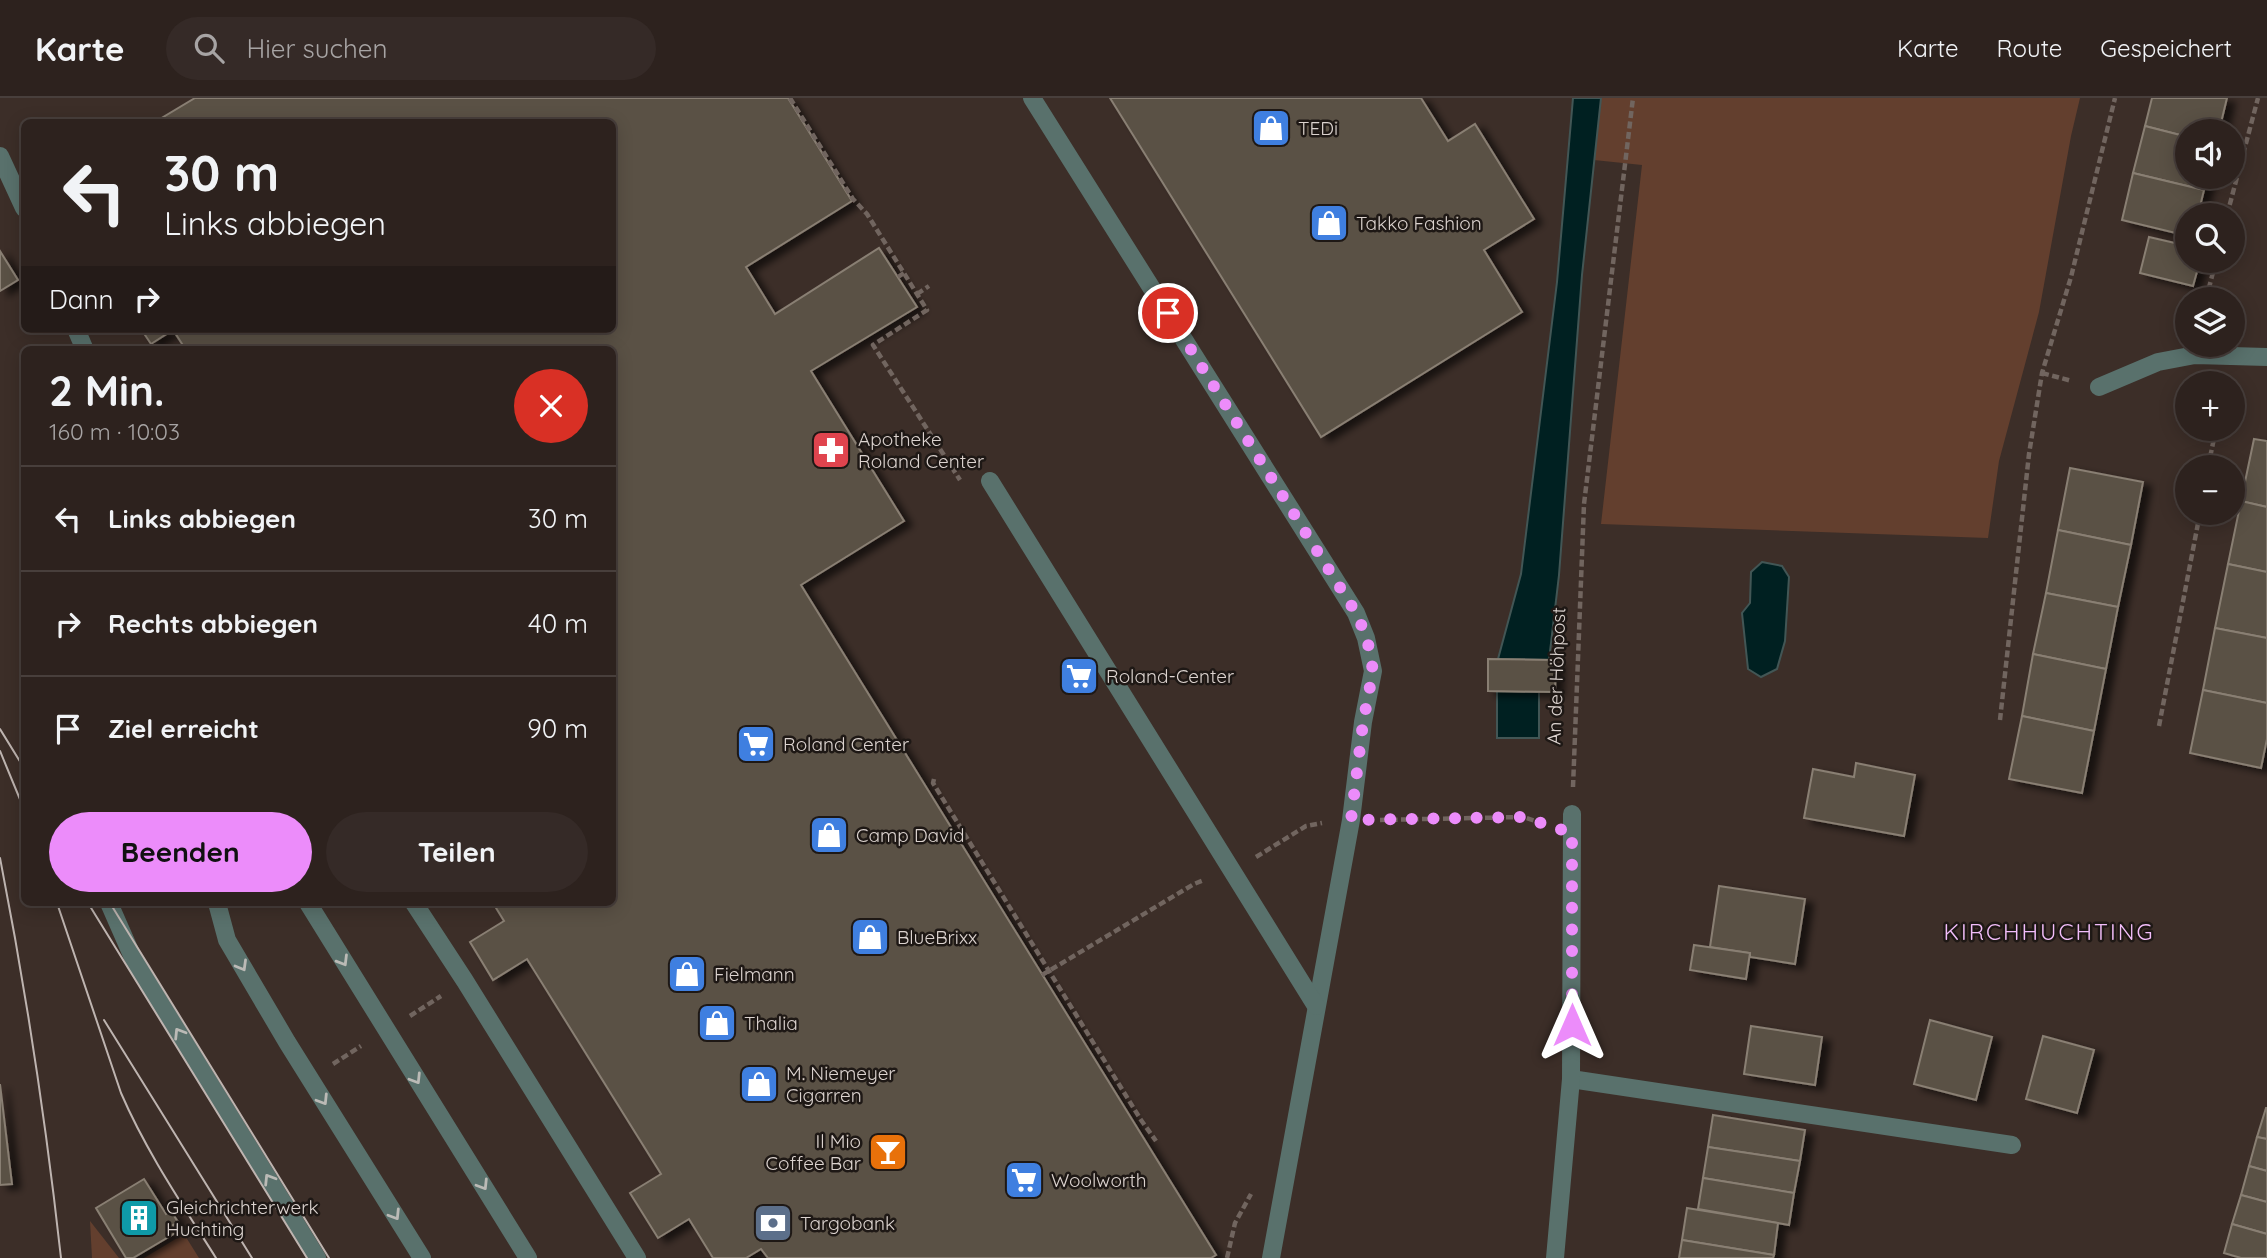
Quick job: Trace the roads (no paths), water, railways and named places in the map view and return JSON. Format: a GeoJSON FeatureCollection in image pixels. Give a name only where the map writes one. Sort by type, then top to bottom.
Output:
{"type":"FeatureCollection","features":[{"type":"Feature","properties":{"kind":"street"},"geometry":{"type":"LineString","coordinates":[[1032,98],[1356,613],[1367,638],[1373,671],[1363,723],[1351,820],[1271,1258]]}},
{"type":"Feature","properties":{"kind":"street"},"geometry":{"type":"LineString","coordinates":[[0,156],[21,202]]}},
{"type":"Feature","properties":{"kind":"street"},"geometry":{"type":"LineString","coordinates":[[2099,387],[2158,362],[2194,355],[2267,357]]}},
{"type":"Feature","properties":{"kind":"street"},"geometry":{"type":"LineString","coordinates":[[990,481],[1316,1006]]}},
{"type":"Feature","properties":{"kind":"street"},"geometry":{"type":"LineString","coordinates":[[1555,1258],[1571,1079],[1572,814]]}},
{"type":"Feature","properties":{"kind":"street"},"geometry":{"type":"LineString","coordinates":[[109,906],[134,960],[317,1258]]}},
{"type":"Feature","properties":{"kind":"street"},"geometry":{"type":"LineString","coordinates":[[218,906],[234,952],[422,1258]]}},
{"type":"Feature","properties":{"kind":"street"},"geometry":{"type":"LineString","coordinates":[[310,906],[528,1258]]}},
{"type":"Feature","properties":{"kind":"street"},"geometry":{"type":"LineString","coordinates":[[416,906],[637,1258]]}},
{"type":"Feature","properties":{"kind":"street"},"geometry":{"type":"LineString","coordinates":[[1571,1079],[2012,1145]]}},
{"type":"Feature","properties":{"kind":"water"},"geometry":{"type":"Polygon","coordinates":[[[1573,98],[1601,98],[1582,275],[1559,575],[1549,660],[1498,659],[1521,574],[1557,282],[1573,98]]]}},
{"type":"Feature","properties":{"kind":"water"},"geometry":{"type":"Polygon","coordinates":[[[1762,562],[1782,566],[1789,577],[1785,641],[1777,669],[1761,677],[1748,669],[1742,613],[1750,603],[1751,572],[1762,562]]]}},
{"type":"Feature","properties":{"kind":"water"},"geometry":{"type":"Polygon","coordinates":[[[1497,691],[1539,692],[1539,738],[1497,738],[1497,691]]]}},
{"type":"Feature","properties":{"kind":"tram line"},"geometry":{"type":"LineString","coordinates":[[0,729],[21,763]]}},
{"type":"Feature","properties":{"kind":"tram line"},"geometry":{"type":"LineString","coordinates":[[0,751],[21,802]]}},
{"type":"Feature","properties":{"kind":"tram line"},"geometry":{"type":"LineString","coordinates":[[0,858],[35,1057],[61,1258]]}},
{"type":"Feature","properties":{"kind":"tram line"},"geometry":{"type":"LineString","coordinates":[[58,906],[121,1093],[153,1156],[216,1258]]}},
{"type":"Feature","properties":{"kind":"tram line"},"geometry":{"type":"LineString","coordinates":[[90,906],[307,1258]]}},
{"type":"Feature","properties":{"kind":"tram line"},"geometry":{"type":"LineString","coordinates":[[112,906],[329,1258]]}},
{"type":"Feature","properties":{"kind":"tram line"},"geometry":{"type":"LineString","coordinates":[[104,1020],[252,1258]]}},
{"type":"Feature","properties":{"kind":"place","name":"TEDi"},"geometry":{"type":"Point","coordinates":[1271,128]}},
{"type":"Feature","properties":{"kind":"place","name":"Takko Fashion"},"geometry":{"type":"Point","coordinates":[1329,223]}},
{"type":"Feature","properties":{"kind":"place","name":"Apotheke Roland Center"},"geometry":{"type":"Point","coordinates":[831,450]}},
{"type":"Feature","properties":{"kind":"place","name":"Roland-Center"},"geometry":{"type":"Point","coordinates":[1079,676]}},
{"type":"Feature","properties":{"kind":"place","name":"Roland Center"},"geometry":{"type":"Point","coordinates":[756,744]}},
{"type":"Feature","properties":{"kind":"place","name":"Camp David"},"geometry":{"type":"Point","coordinates":[829,835]}},
{"type":"Feature","properties":{"kind":"place","name":"BlueBrixx"},"geometry":{"type":"Point","coordinates":[870,937]}},
{"type":"Feature","properties":{"kind":"place","name":"Fielmann"},"geometry":{"type":"Point","coordinates":[687,974]}},
{"type":"Feature","properties":{"kind":"place","name":"Thalia"},"geometry":{"type":"Point","coordinates":[717,1023]}},
{"type":"Feature","properties":{"kind":"place","name":"M. Niemeyer Cigarren"},"geometry":{"type":"Point","coordinates":[759,1084]}},
{"type":"Feature","properties":{"kind":"place","name":"Il Mio Coffee Bar"},"geometry":{"type":"Point","coordinates":[888,1152]}},
{"type":"Feature","properties":{"kind":"place","name":"Woolworth"},"geometry":{"type":"Point","coordinates":[1024,1180]}},
{"type":"Feature","properties":{"kind":"place","name":"Gleichrichterwerk Huchting"},"geometry":{"type":"Point","coordinates":[139,1218]}},
{"type":"Feature","properties":{"kind":"place","name":"Targobank"},"geometry":{"type":"Point","coordinates":[773,1223]}},
{"type":"Feature","properties":{"kind":"district","name":"KIRCHHUCHTING"},"geometry":{"type":"Point","coordinates":[2049,932]}}]}
